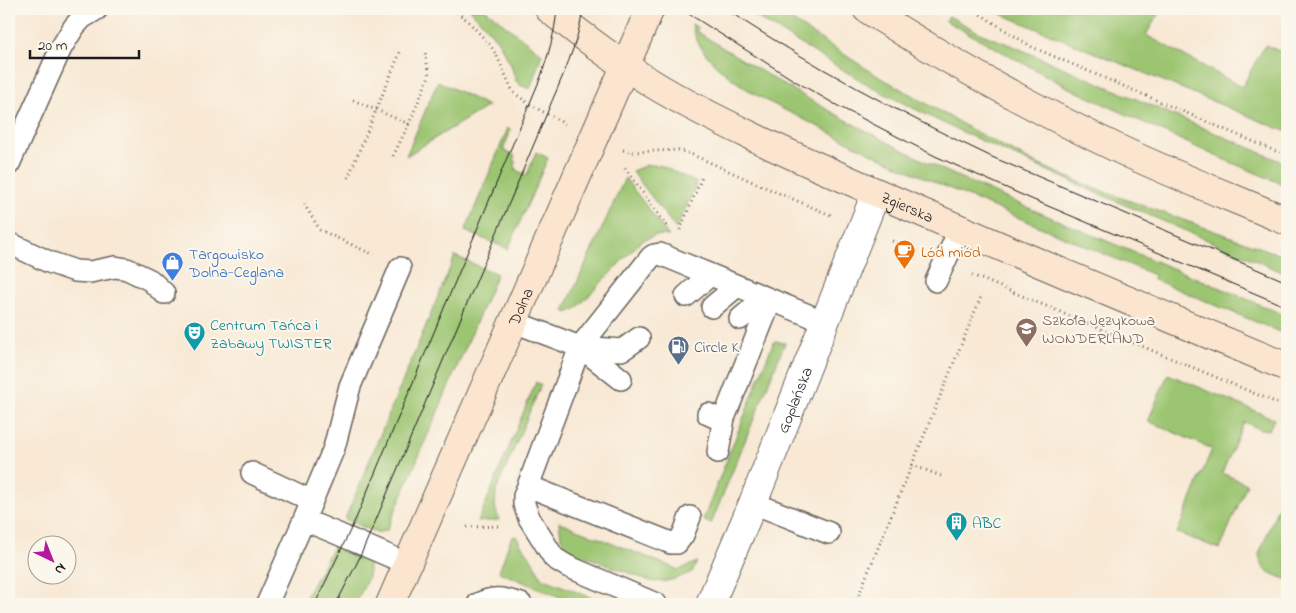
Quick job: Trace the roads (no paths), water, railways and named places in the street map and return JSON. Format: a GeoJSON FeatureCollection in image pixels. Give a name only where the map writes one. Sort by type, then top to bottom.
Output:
{"type":"FeatureCollection","features":[{"type":"Feature","properties":{"kind":"main road","name":"Zgierska"},"geometry":{"type":"LineString","coordinates":[[550,9],[578,32],[652,84],[748,134],[876,193],[1287,367]]}},
{"type":"Feature","properties":{"kind":"main road","name":"Dolna"},"geometry":{"type":"LineString","coordinates":[[390,604],[650,9]]}},
{"type":"Feature","properties":{"kind":"main road"},"geometry":{"type":"LineString","coordinates":[[867,9],[950,61],[1049,115],[1124,152],[1287,221]]}},
{"type":"Feature","properties":{"kind":"street","name":"Goplańska"},"geometry":{"type":"LineString","coordinates":[[710,604],[753,503],[876,193]]}},
{"type":"Feature","properties":{"kind":"lane"},"geometry":{"type":"LineString","coordinates":[[9,164],[61,48],[82,18],[98,9]]}},
{"type":"Feature","properties":{"kind":"lane"},"geometry":{"type":"LineString","coordinates":[[936,281],[960,229]]}},
{"type":"Feature","properties":{"kind":"lane"},"geometry":{"type":"LineString","coordinates":[[9,243],[49,262],[75,271],[90,272],[115,267],[127,269],[150,280],[164,293]]}},
{"type":"Feature","properties":{"kind":"lane"},"geometry":{"type":"LineString","coordinates":[[656,604],[567,566],[554,558],[529,518],[524,504],[524,496],[580,347],[651,257],[660,254],[825,322]]}},
{"type":"Feature","properties":{"kind":"lane"},"geometry":{"type":"LineString","coordinates":[[267,604],[334,448],[350,386],[400,268]]}},
{"type":"Feature","properties":{"kind":"lane"},"geometry":{"type":"LineString","coordinates":[[686,296],[710,275]]}},
{"type":"Feature","properties":{"kind":"lane"},"geometry":{"type":"LineString","coordinates":[[712,307],[737,286]]}},
{"type":"Feature","properties":{"kind":"lane"},"geometry":{"type":"LineString","coordinates":[[740,319],[768,299]]}},
{"type":"Feature","properties":{"kind":"lane"},"geometry":{"type":"LineString","coordinates":[[718,452],[716,416],[761,327],[768,299]]}},
{"type":"Feature","properties":{"kind":"lane"},"geometry":{"type":"LineString","coordinates":[[514,322],[580,347],[621,350],[639,338]]}},
{"type":"Feature","properties":{"kind":"lane"},"geometry":{"type":"LineString","coordinates":[[736,351],[761,327]]}},
{"type":"Feature","properties":{"kind":"lane"},"geometry":{"type":"LineString","coordinates":[[580,347],[621,379]]}},
{"type":"Feature","properties":{"kind":"lane"},"geometry":{"type":"LineString","coordinates":[[252,473],[312,501]]}},
{"type":"Feature","properties":{"kind":"lane"},"geometry":{"type":"LineString","coordinates":[[528,486],[671,543],[677,543],[683,535],[690,517]]}},
{"type":"Feature","properties":{"kind":"lane"},"geometry":{"type":"LineString","coordinates":[[753,503],[829,533]]}},
{"type":"Feature","properties":{"kind":"lane"},"geometry":{"type":"LineString","coordinates":[[304,520],[408,564]]}},
{"type":"Feature","properties":{"kind":"lane"},"geometry":{"type":"LineString","coordinates":[[489,603],[506,599],[521,604]]}},
{"type":"Feature","properties":{"kind":"tram line"},"geometry":{"type":"LineString","coordinates":[[315,604],[357,516],[540,79],[551,44],[557,9]]}},
{"type":"Feature","properties":{"kind":"tram line"},"geometry":{"type":"LineString","coordinates":[[336,604],[376,520],[563,75],[577,36],[583,9]]}},
{"type":"Feature","properties":{"kind":"tram line"},"geometry":{"type":"LineString","coordinates":[[681,9],[838,106],[935,156],[1029,198],[1287,307]]}},
{"type":"Feature","properties":{"kind":"tram line"},"geometry":{"type":"LineString","coordinates":[[725,9],[823,69],[889,106],[957,140],[992,157],[1287,282]]}},
{"type":"Feature","properties":{"kind":"place","name":"Lód miód"},"geometry":{"type":"Point","coordinates":[905,270]}},
{"type":"Feature","properties":{"kind":"place","name":"Targowisko Dolna-Ceglana"},"geometry":{"type":"Point","coordinates":[173,281]}},
{"type":"Feature","properties":{"kind":"place","name":"Szkoła Językowa WONDERLAND"},"geometry":{"type":"Point","coordinates":[1026,347]}},
{"type":"Feature","properties":{"kind":"place","name":"Centrum Tańca i Zabawy TWISTER"},"geometry":{"type":"Point","coordinates":[194,352]}},
{"type":"Feature","properties":{"kind":"place","name":"Circle K"},"geometry":{"type":"Point","coordinates":[678,365]}},
{"type":"Feature","properties":{"kind":"place","name":"ABC"},"geometry":{"type":"Point","coordinates":[956,541]}}]}
